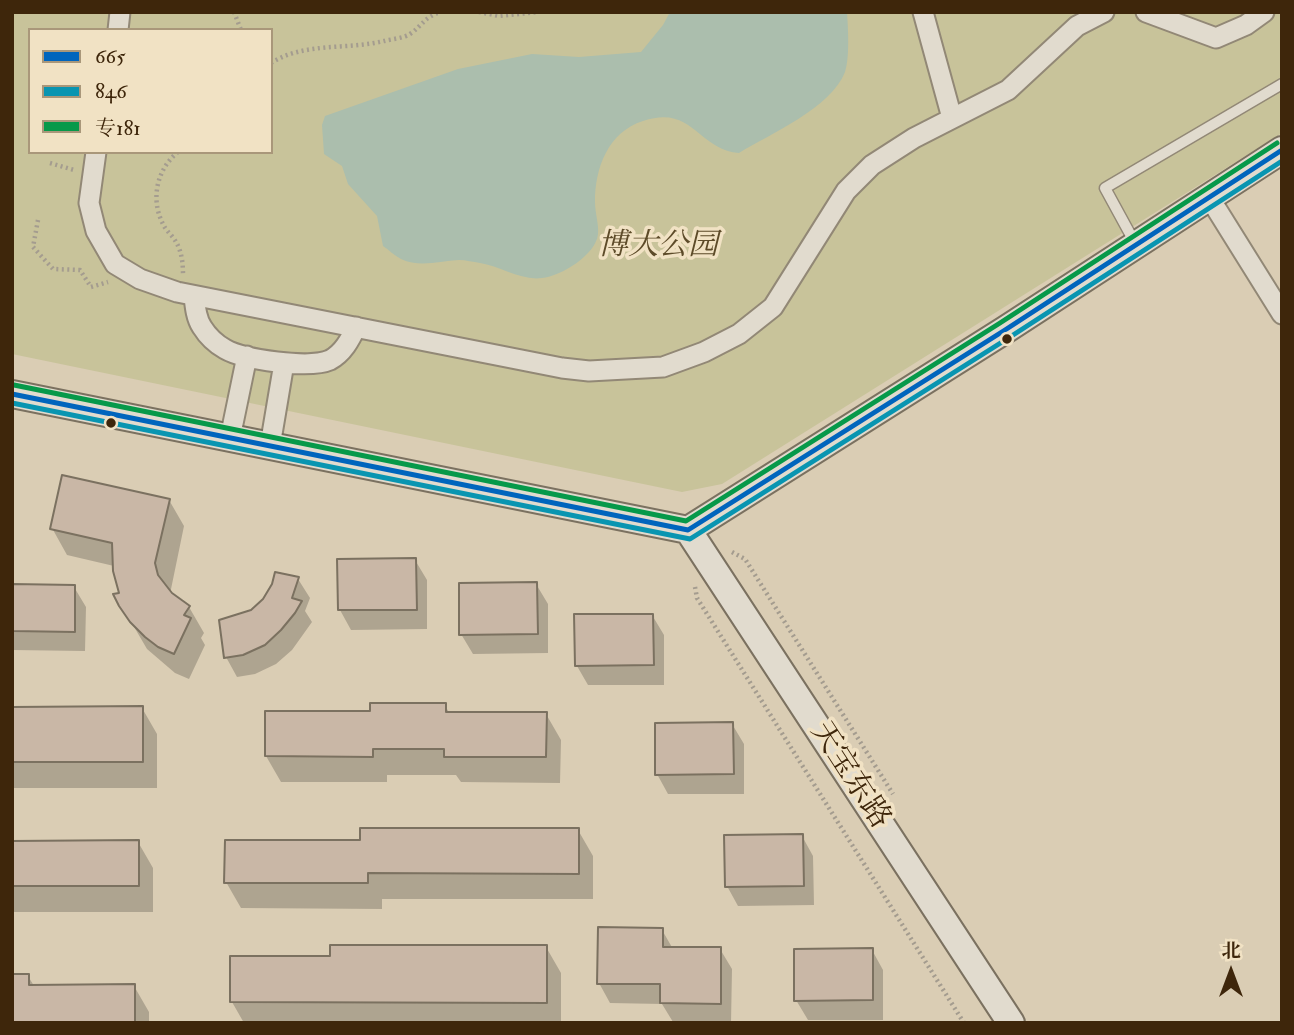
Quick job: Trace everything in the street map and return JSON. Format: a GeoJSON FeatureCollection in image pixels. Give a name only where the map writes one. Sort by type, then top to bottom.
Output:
{"type":"FeatureCollection","features":[{"type":"Feature","properties":{"kind":"street"},"geometry":{"type":"LineString","coordinates":[[923,12],[951,118]]}},
{"type":"Feature","properties":{"kind":"street"},"geometry":{"type":"LineString","coordinates":[[96,154],[89,203],[96,230],[115,264],[133,275],[185,294],[562,368],[589,371],[663,367],[694,356],[739,334],[773,307],[790,283],[825,221],[846,191],[872,165],[951,118],[1008,90],[1077,26],[1104,12]]}},
{"type":"Feature","properties":{"kind":"street"},"geometry":{"type":"LineString","coordinates":[[1146,12],[1216,38],[1246,25],[1264,12]]}},
{"type":"Feature","properties":{"kind":"street"},"geometry":{"type":"LineString","coordinates":[[12,394],[688,530],[983,344],[1282,150]]}},
{"type":"Feature","properties":{"kind":"street"},"geometry":{"type":"LineString","coordinates":[[1209,197],[1282,313]]}},
{"type":"Feature","properties":{"kind":"street"},"geometry":{"type":"LineString","coordinates":[[185,294],[201,326],[214,340],[226,350],[247,356],[300,366],[330,360],[343,350],[356,327]]}},
{"type":"Feature","properties":{"kind":"street"},"geometry":{"type":"LineString","coordinates":[[230,438],[247,356]]}},
{"type":"Feature","properties":{"kind":"street"},"geometry":{"type":"LineString","coordinates":[[270,446],[284,363]]}},
{"type":"Feature","properties":{"kind":"street","name":"天宝东路"},"geometry":{"type":"LineString","coordinates":[[688,530],[1011,1023]]}},
{"type":"Feature","properties":{"kind":"lane"},"geometry":{"type":"LineString","coordinates":[[1136,244],[1105,188],[1282,84]]}},
{"type":"Feature","properties":{"kind":"path"},"geometry":{"type":"LineString","coordinates":[[273,62],[300,50],[380,42],[410,34],[422,22],[441,12]]}},
{"type":"Feature","properties":{"kind":"path"},"geometry":{"type":"LineString","coordinates":[[479,12],[499,16],[538,12]]}},
{"type":"Feature","properties":{"kind":"path"},"geometry":{"type":"LineString","coordinates":[[176,154],[159,176],[156,196],[162,223],[177,243],[183,260],[185,294]]}},
{"type":"Feature","properties":{"kind":"path"},"geometry":{"type":"LineString","coordinates":[[38,220],[33,247],[53,269],[80,270],[91,287],[133,275]]}},
{"type":"Feature","properties":{"kind":"path"},"geometry":{"type":"LineString","coordinates":[[695,584],[697,598],[964,1023]]}},
{"type":"Feature","properties":{"kind":"green space","name":"博大公园"},"geometry":{"type":"Polygon","coordinates":[[[12,12],[1282,12],[1282,133],[722,484],[682,492],[12,354],[12,12]]]}},
{"type":"Feature","properties":{"kind":"shaded area"},"geometry":{"type":"Polygon","coordinates":[[[670,12],[847,12],[847,66],[838,85],[827,97],[798,119],[739,153],[725,150],[673,118],[660,117],[631,126],[612,142],[601,164],[596,189],[596,242],[584,257],[568,269],[550,276],[534,278],[467,261],[422,264],[401,259],[383,246],[377,216],[348,184],[342,166],[324,154],[322,125],[325,116],[458,69],[532,54],[579,57],[641,52],[670,12]]]}},
{"type":"Feature","properties":{"kind":"building"},"geometry":{"type":"Polygon","coordinates":[[[62,475],[170,499],[155,563],[158,575],[172,593],[190,606],[184,615],[191,618],[174,654],[145,637],[119,606],[113,594],[119,593],[113,571],[112,543],[50,529],[62,475]]]}},
{"type":"Feature","properties":{"kind":"building"},"geometry":{"type":"Polygon","coordinates":[[[416,558],[417,610],[338,610],[337,559],[416,558]]]}},
{"type":"Feature","properties":{"kind":"building"},"geometry":{"type":"Polygon","coordinates":[[[275,572],[299,577],[292,598],[302,601],[295,613],[265,645],[243,655],[224,658],[219,620],[251,610],[263,599],[272,584],[275,572]]]}},
{"type":"Feature","properties":{"kind":"building"},"geometry":{"type":"Polygon","coordinates":[[[537,582],[538,634],[459,635],[459,583],[537,582]]]}},
{"type":"Feature","properties":{"kind":"building"},"geometry":{"type":"Polygon","coordinates":[[[12,584],[75,585],[75,632],[12,631],[12,584]]]}},
{"type":"Feature","properties":{"kind":"building"},"geometry":{"type":"Polygon","coordinates":[[[574,614],[653,614],[654,665],[575,666],[574,614]]]}},
{"type":"Feature","properties":{"kind":"building"},"geometry":{"type":"Polygon","coordinates":[[[370,703],[446,703],[446,712],[547,712],[546,757],[444,757],[444,749],[373,749],[373,757],[265,756],[265,711],[370,711],[370,703]]]}},
{"type":"Feature","properties":{"kind":"building"},"geometry":{"type":"Polygon","coordinates":[[[143,706],[143,762],[12,762],[12,707],[143,706]]]}},
{"type":"Feature","properties":{"kind":"building"},"geometry":{"type":"Polygon","coordinates":[[[733,722],[734,774],[655,775],[655,723],[733,722]]]}},
{"type":"Feature","properties":{"kind":"building"},"geometry":{"type":"Polygon","coordinates":[[[360,828],[579,828],[579,874],[368,873],[368,883],[224,883],[225,840],[360,840],[360,828]]]}},
{"type":"Feature","properties":{"kind":"building"},"geometry":{"type":"Polygon","coordinates":[[[803,834],[804,886],[725,887],[724,835],[803,834]]]}},
{"type":"Feature","properties":{"kind":"building"},"geometry":{"type":"Polygon","coordinates":[[[139,840],[139,886],[12,886],[12,841],[139,840]]]}},
{"type":"Feature","properties":{"kind":"building"},"geometry":{"type":"Polygon","coordinates":[[[598,927],[663,928],[663,947],[721,947],[721,1004],[660,1003],[660,984],[597,984],[598,927]]]}},
{"type":"Feature","properties":{"kind":"building"},"geometry":{"type":"Polygon","coordinates":[[[330,945],[547,945],[547,1003],[230,1002],[230,956],[330,956],[330,945]]]}},
{"type":"Feature","properties":{"kind":"building"},"geometry":{"type":"Polygon","coordinates":[[[873,948],[873,1000],[794,1001],[794,949],[873,948]]]}},
{"type":"Feature","properties":{"kind":"building"},"geometry":{"type":"Polygon","coordinates":[[[12,974],[29,974],[29,985],[135,984],[135,1023],[12,1023],[12,974]]]}},
{"type":"Feature","properties":{"kind":"transit line","name":"专181"},"geometry":{"type":"LineString","coordinates":[[14,385],[686,521],[1000,323],[1277,143]]}},
{"type":"Feature","properties":{"kind":"transit line","name":"665"},"geometry":{"type":"LineString","coordinates":[[12,394],[688,530],[1005,330],[1282,150]]}},
{"type":"Feature","properties":{"kind":"transit line","name":"846"},"geometry":{"type":"LineString","coordinates":[[12,403],[690,539],[1282,161]]}}]}
